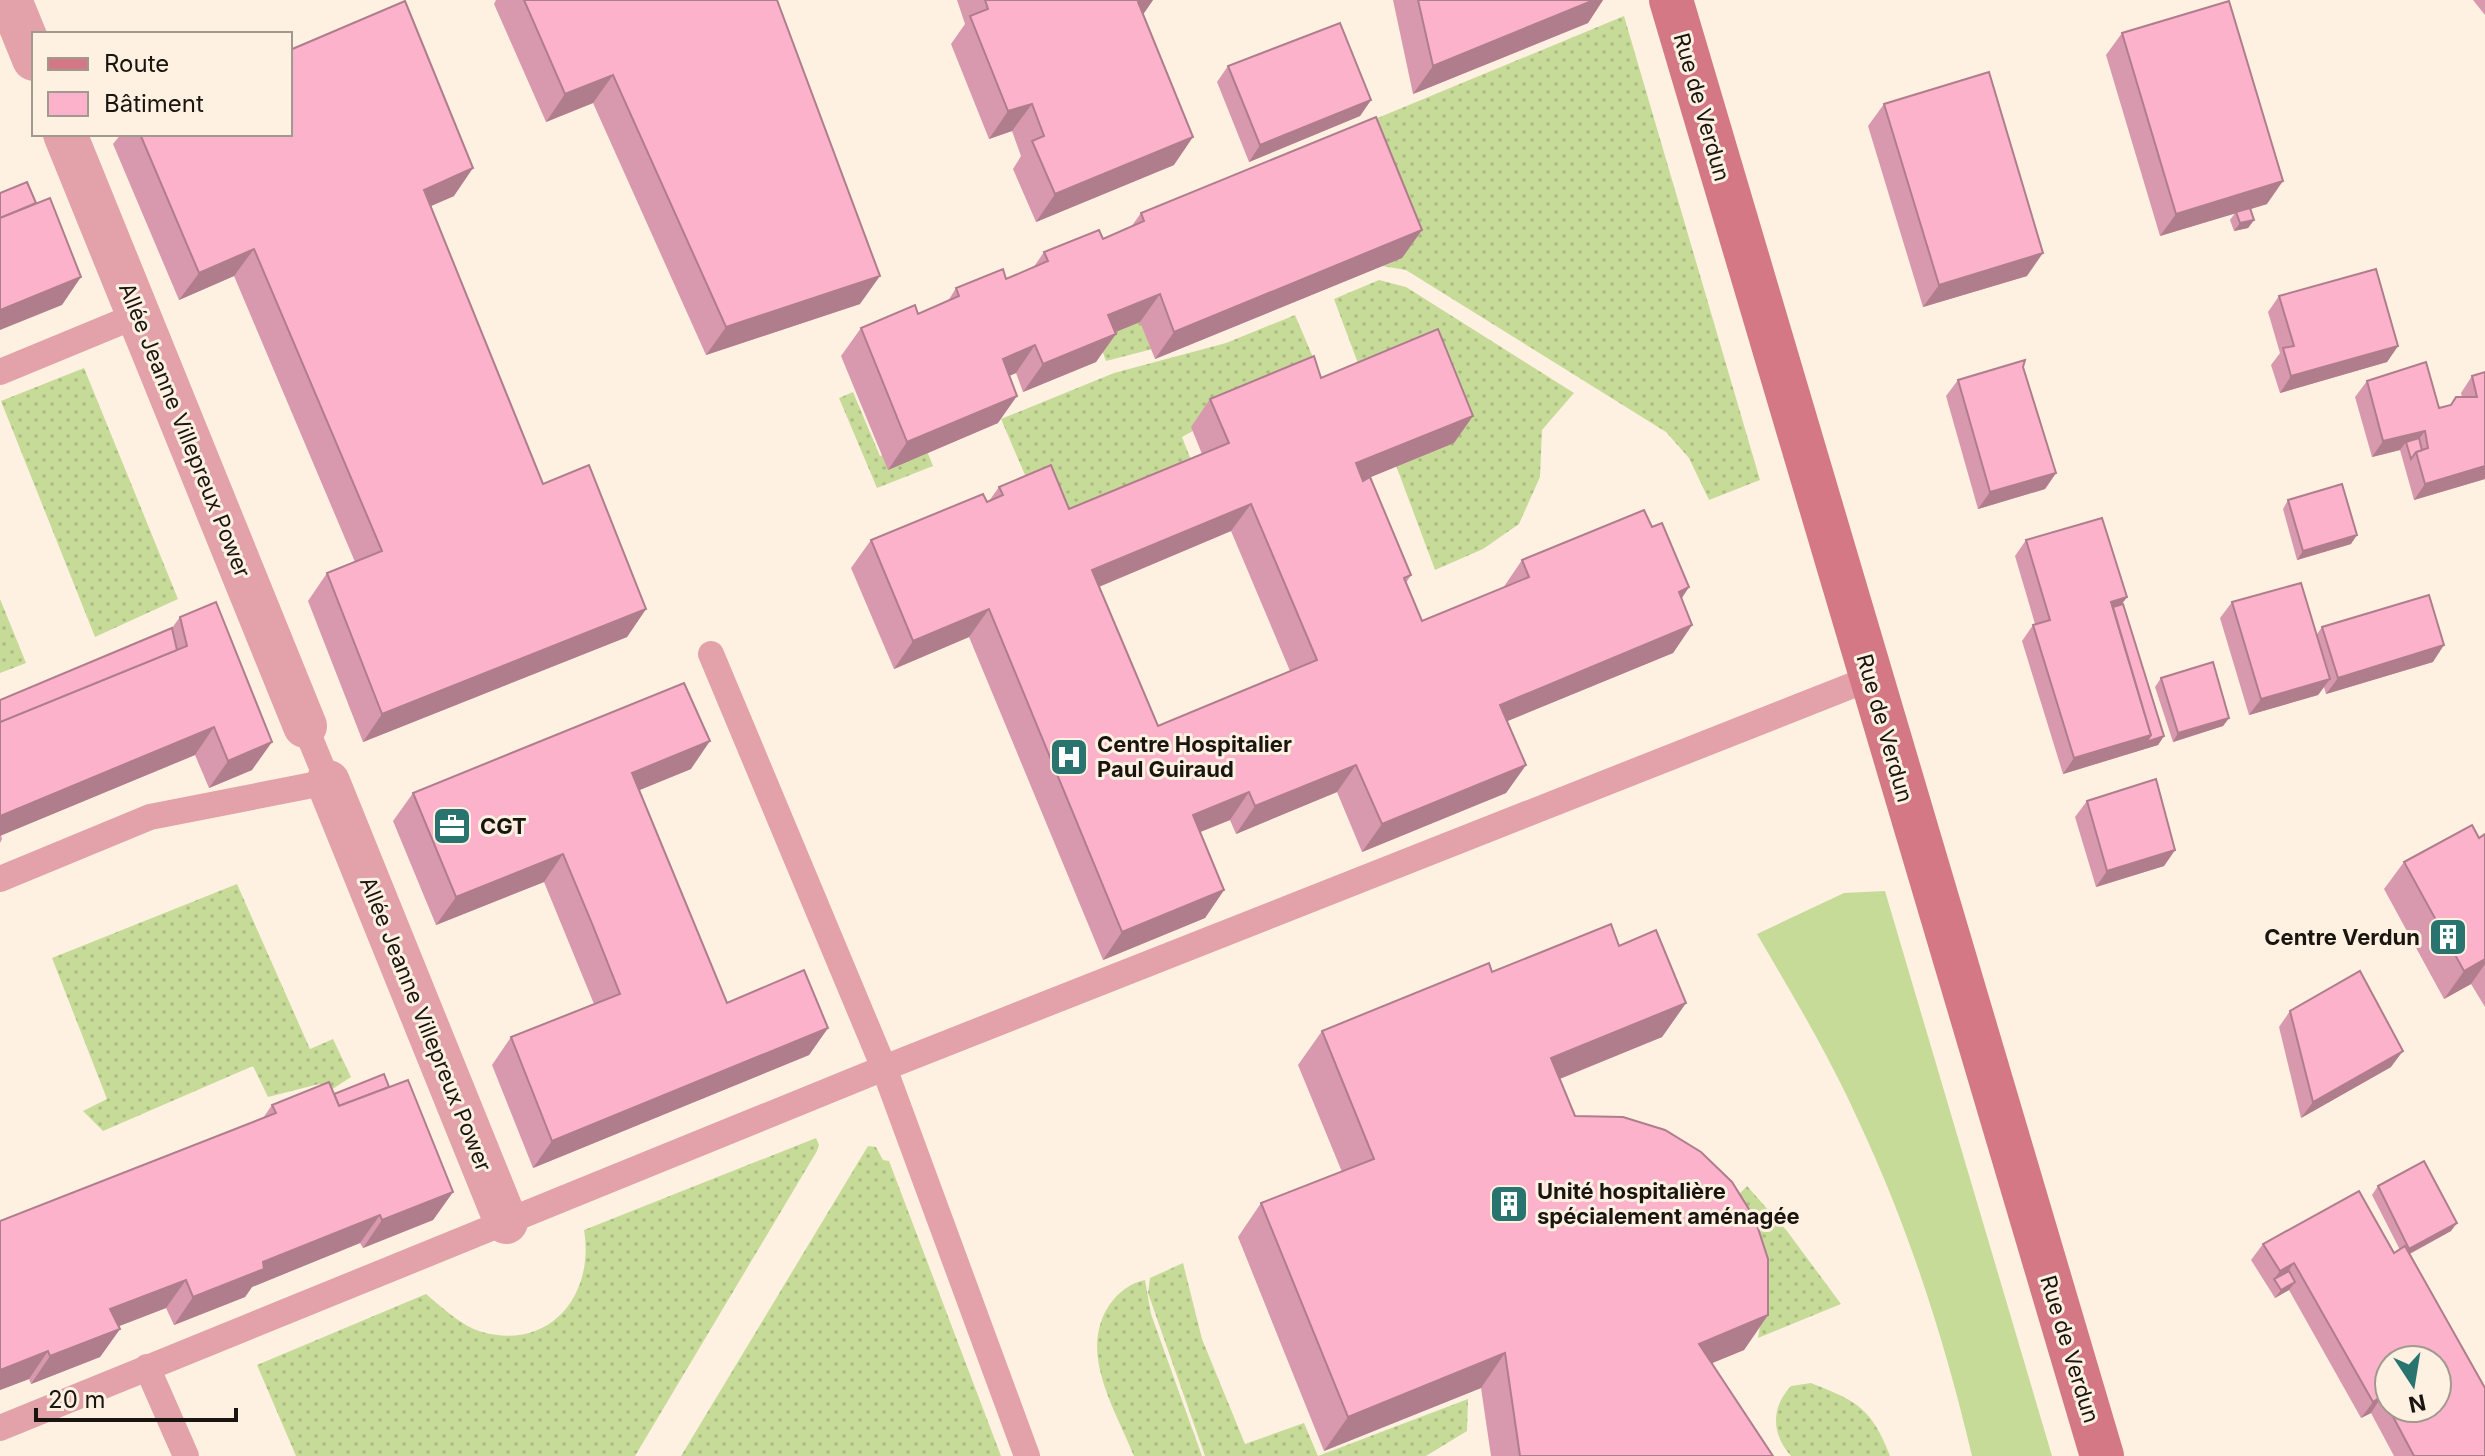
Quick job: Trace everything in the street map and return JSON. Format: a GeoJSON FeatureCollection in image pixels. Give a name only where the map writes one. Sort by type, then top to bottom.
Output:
{"type":"FeatureCollection","features":[{"type":"Feature","properties":{"kind":"street"},"geometry":{"type":"LineString","coordinates":[[10,0],[32,54]]}},
{"type":"Feature","properties":{"kind":"street","name":"Rue de Verdun"},"geometry":{"type":"LineString","coordinates":[[1671,0],[2102,1456]]}},
{"type":"Feature","properties":{"kind":"street","name":"Allée Jeanne Villepreux Power"},"geometry":{"type":"LineString","coordinates":[[66,136],[305,726]]}},
{"type":"Feature","properties":{"kind":"street","name":"Allée Jeanne Villepreux Power"},"geometry":{"type":"LineString","coordinates":[[328,782],[506,1222]]}},
{"type":"Feature","properties":{"kind":"lane"},"geometry":{"type":"LineString","coordinates":[[0,372],[138,315]]}},
{"type":"Feature","properties":{"kind":"lane"},"geometry":{"type":"LineString","coordinates":[[711,654],[884,1068],[1027,1456]]}},
{"type":"Feature","properties":{"kind":"lane"},"geometry":{"type":"LineString","coordinates":[[0,1428],[884,1068],[1871,678]]}},
{"type":"Feature","properties":{"kind":"lane"},"geometry":{"type":"LineString","coordinates":[[0,879],[150,817],[328,782],[305,726]]}},
{"type":"Feature","properties":{"kind":"lane"},"geometry":{"type":"LineString","coordinates":[[147,1367],[186,1456]]}},
{"type":"Feature","properties":{"kind":"green space"},"geometry":{"type":"Polygon","coordinates":[[[1624,16],[1760,480],[1709,500],[1689,458],[1666,432],[1406,270],[1376,265],[1351,129],[1624,16]]]}},
{"type":"Feature","properties":{"kind":"green space"},"geometry":{"type":"Polygon","coordinates":[[[1379,280],[1406,287],[1574,393],[1542,430],[1540,477],[1519,524],[1483,549],[1435,570],[1334,299],[1379,280]]]}},
{"type":"Feature","properties":{"kind":"green space"},"geometry":{"type":"Polygon","coordinates":[[[1139,303],[1203,336],[1106,361],[1092,323],[1139,303]]]}},
{"type":"Feature","properties":{"kind":"green space"},"geometry":{"type":"Polygon","coordinates":[[[1295,315],[1321,376],[1192,426],[1193,431],[1182,437],[1193,465],[1056,521],[1034,496],[1001,419],[1114,373],[1226,343],[1295,315]]]}},
{"type":"Feature","properties":{"kind":"green space"},"geometry":{"type":"Polygon","coordinates":[[[84,368],[178,599],[95,637],[1,401],[84,368]]]}},
{"type":"Feature","properties":{"kind":"green space"},"geometry":{"type":"Polygon","coordinates":[[[853,392],[880,456],[923,441],[933,466],[877,488],[839,398],[853,392]]]}},
{"type":"Feature","properties":{"kind":"green space"},"geometry":{"type":"Polygon","coordinates":[[[0,599],[26,663],[0,673],[0,599]]]}},
{"type":"Feature","properties":{"kind":"green space"},"geometry":{"type":"Polygon","coordinates":[[[237,884],[310,1049],[333,1039],[351,1077],[331,1090],[319,1084],[268,1097],[253,1066],[103,1131],[83,1111],[107,1099],[52,958],[237,884]]]}},
{"type":"Feature","properties":{"kind":"green space"},"geometry":{"type":"Polygon","coordinates":[[[1885,891],[2052,1456],[1972,1456],[1938,1328],[1894,1203],[1836,1074],[1757,934],[1844,893],[1885,891]]]}},
{"type":"Feature","properties":{"kind":"green space"},"geometry":{"type":"Polygon","coordinates":[[[816,1138],[819,1145],[817,1151],[635,1456],[296,1456],[257,1365],[426,1294],[452,1316],[474,1329],[506,1336],[528,1333],[547,1325],[563,1312],[574,1296],[586,1254],[584,1230],[816,1138]]]}},
{"type":"Feature","properties":{"kind":"green space"},"geometry":{"type":"Polygon","coordinates":[[[868,1146],[876,1147],[883,1160],[889,1161],[1001,1456],[681,1456],[868,1146]]]}},
{"type":"Feature","properties":{"kind":"green space"},"geometry":{"type":"Polygon","coordinates":[[[1747,1186],[1787,1231],[1841,1304],[1758,1338],[1760,1326],[1719,1215],[1747,1186]]]}},
{"type":"Feature","properties":{"kind":"green space"},"geometry":{"type":"Polygon","coordinates":[[[1183,1263],[1202,1339],[1245,1444],[1304,1423],[1318,1456],[1205,1456],[1148,1293],[1150,1278],[1183,1263]]]}},
{"type":"Feature","properties":{"kind":"green space"},"geometry":{"type":"Polygon","coordinates":[[[1145,1280],[1151,1314],[1202,1456],[1134,1456],[1103,1381],[1097,1342],[1101,1322],[1117,1296],[1145,1280]]]}},
{"type":"Feature","properties":{"kind":"green space"},"geometry":{"type":"Polygon","coordinates":[[[1811,1383],[1851,1401],[1869,1416],[1890,1456],[1791,1456],[1777,1430],[1779,1403],[1791,1386],[1811,1383]]]}},
{"type":"Feature","properties":{"kind":"green space"},"geometry":{"type":"Polygon","coordinates":[[[1468,1399],[1467,1431],[1426,1456],[1318,1456],[1468,1399]]]}},
{"type":"Feature","properties":{"kind":"building"},"geometry":{"type":"Polygon","coordinates":[[[524,0],[777,0],[880,276],[726,327],[613,75],[565,94],[524,0]]]}},
{"type":"Feature","properties":{"kind":"building"},"geometry":{"type":"Polygon","coordinates":[[[985,0],[1142,0],[1138,2],[1193,137],[1055,194],[1032,141],[1044,136],[1032,104],[1008,111],[970,16],[988,9],[985,0]]]}},
{"type":"Feature","properties":{"kind":"building"},"geometry":{"type":"Polygon","coordinates":[[[1418,0],[1594,0],[1433,66],[1418,0]]]}},
{"type":"Feature","properties":{"kind":"building"},"geometry":{"type":"Polygon","coordinates":[[[405,1],[473,168],[424,190],[543,484],[589,465],[646,609],[382,714],[327,573],[382,551],[254,249],[199,273],[141,136],[292,136],[292,49],[405,1]]]}},
{"type":"Feature","properties":{"kind":"building"},"geometry":{"type":"Polygon","coordinates":[[[2229,1],[2283,181],[2176,214],[2122,33],[2229,1]]]}},
{"type":"Feature","properties":{"kind":"building"},"geometry":{"type":"Polygon","coordinates":[[[1340,23],[1371,100],[1260,145],[1228,66],[1340,23]]]}},
{"type":"Feature","properties":{"kind":"building"},"geometry":{"type":"Polygon","coordinates":[[[1989,72],[2043,253],[1939,285],[1884,104],[1989,72]]]}},
{"type":"Feature","properties":{"kind":"building"},"geometry":{"type":"Polygon","coordinates":[[[1376,117],[1422,230],[1174,332],[1160,294],[1108,315],[1116,334],[1043,364],[1035,345],[1003,359],[1017,396],[907,442],[861,328],[915,305],[918,314],[959,296],[956,288],[1003,269],[1006,279],[1048,261],[1044,252],[1099,230],[1103,239],[1144,221],[1141,213],[1376,117]]]}},
{"type":"Feature","properties":{"kind":"building"},"geometry":{"type":"Polygon","coordinates":[[[27,182],[36,203],[0,218],[0,193],[27,182]]]}},
{"type":"Feature","properties":{"kind":"building"},"geometry":{"type":"Polygon","coordinates":[[[50,198],[81,277],[0,310],[0,218],[50,198]]]}},
{"type":"Feature","properties":{"kind":"building"},"geometry":{"type":"Polygon","coordinates":[[[2250,208],[2254,220],[2240,223],[2236,212],[2250,208]]]}},
{"type":"Feature","properties":{"kind":"building"},"geometry":{"type":"Polygon","coordinates":[[[2376,269],[2398,346],[2291,376],[2283,348],[2294,346],[2279,296],[2376,269]]]}},
{"type":"Feature","properties":{"kind":"building"},"geometry":{"type":"Polygon","coordinates":[[[1438,329],[1473,416],[1356,463],[1363,481],[1370,477],[1411,575],[1404,578],[1422,621],[1529,577],[1522,560],[1644,510],[1652,527],[1662,523],[1689,587],[1679,592],[1692,625],[1500,705],[1526,765],[1382,824],[1356,765],[1255,806],[1249,792],[1193,815],[1224,890],[1122,932],[989,609],[913,641],[871,540],[983,494],[987,502],[1003,495],[999,487],[1051,465],[1069,509],[1229,443],[1210,399],[1314,356],[1321,378],[1438,329]],[[1251,504],[1092,570],[1158,726],[1317,660],[1251,504]]]}},
{"type":"Feature","properties":{"kind":"building"},"geometry":{"type":"Polygon","coordinates":[[[2025,360],[2023,367],[2056,473],[1990,492],[1958,380],[2025,360]]]}},
{"type":"Feature","properties":{"kind":"building"},"geometry":{"type":"Polygon","coordinates":[[[2426,362],[2439,408],[2451,405],[2456,397],[2477,397],[2472,376],[2485,372],[2485,466],[2425,484],[2416,452],[2428,448],[2425,431],[2383,441],[2367,381],[2426,362]]]}},
{"type":"Feature","properties":{"kind":"building"},"geometry":{"type":"Polygon","coordinates":[[[2419,438],[2422,450],[2411,459],[2406,442],[2419,438]]]}},
{"type":"Feature","properties":{"kind":"building"},"geometry":{"type":"Polygon","coordinates":[[[2342,484],[2357,535],[2303,551],[2288,500],[2342,484]]]}},
{"type":"Feature","properties":{"kind":"building"},"geometry":{"type":"Polygon","coordinates":[[[2102,518],[2127,597],[2111,602],[2151,735],[2074,758],[2033,625],[2050,620],[2026,540],[2102,518]]]}},
{"type":"Feature","properties":{"kind":"building"},"geometry":{"type":"Polygon","coordinates":[[[2301,583],[2330,679],[2261,699],[2232,602],[2301,583]]]}},
{"type":"Feature","properties":{"kind":"building"},"geometry":{"type":"Polygon","coordinates":[[[2429,595],[2444,645],[2338,678],[2322,627],[2429,595]]]}},
{"type":"Feature","properties":{"kind":"building"},"geometry":{"type":"Polygon","coordinates":[[[216,602],[272,742],[228,761],[214,727],[0,816],[0,722],[187,646],[180,617],[216,602]]]}},
{"type":"Feature","properties":{"kind":"building"},"geometry":{"type":"Polygon","coordinates":[[[2123,604],[2164,736],[2146,742],[2151,735],[2113,607],[2123,604]]]}},
{"type":"Feature","properties":{"kind":"building"},"geometry":{"type":"Polygon","coordinates":[[[172,628],[177,650],[0,722],[0,700],[172,628]]]}},
{"type":"Feature","properties":{"kind":"building"},"geometry":{"type":"Polygon","coordinates":[[[2213,662],[2229,718],[2178,733],[2161,678],[2213,662]]]}},
{"type":"Feature","properties":{"kind":"building"},"geometry":{"type":"Polygon","coordinates":[[[684,683],[710,741],[632,773],[727,1003],[804,970],[828,1028],[552,1141],[511,1037],[620,994],[593,926],[563,854],[456,897],[413,793],[684,683]]]}},
{"type":"Feature","properties":{"kind":"building"},"geometry":{"type":"Polygon","coordinates":[[[2156,779],[2175,850],[2107,871],[2087,801],[2156,779]]]}},
{"type":"Feature","properties":{"kind":"building"},"geometry":{"type":"Polygon","coordinates":[[[2472,825],[2479,838],[2485,834],[2485,959],[2464,971],[2404,862],[2472,825]]]}},
{"type":"Feature","properties":{"kind":"building","name":"Unité hospitalière spécialement aménagée"},"geometry":{"type":"Polygon","coordinates":[[[1611,924],[1619,946],[1656,930],[1686,1003],[1551,1058],[1575,1116],[1623,1117],[1665,1130],[1701,1152],[1732,1182],[1755,1219],[1768,1259],[1768,1315],[1699,1344],[1773,1456],[1520,1456],[1505,1353],[1348,1417],[1261,1203],[1374,1159],[1322,1031],[1489,963],[1492,972],[1611,924]]]}},
{"type":"Feature","properties":{"kind":"building"},"geometry":{"type":"Polygon","coordinates":[[[2360,971],[2403,1051],[2313,1102],[2290,1011],[2360,971]]]}},
{"type":"Feature","properties":{"kind":"building"},"geometry":{"type":"Polygon","coordinates":[[[384,1074],[389,1087],[339,1106],[334,1094],[384,1074]]]}},
{"type":"Feature","properties":{"kind":"building"},"geometry":{"type":"Polygon","coordinates":[[[408,1080],[453,1192],[382,1220],[380,1215],[263,1262],[264,1269],[193,1297],[186,1280],[110,1309],[120,1329],[50,1356],[48,1351],[0,1370],[0,1221],[276,1113],[272,1105],[329,1082],[339,1106],[408,1080]]]}},
{"type":"Feature","properties":{"kind":"building"},"geometry":{"type":"Polygon","coordinates":[[[2424,1161],[2457,1223],[2409,1249],[2378,1186],[2424,1161]]]}},
{"type":"Feature","properties":{"kind":"building"},"geometry":{"type":"Polygon","coordinates":[[[2359,1191],[2394,1253],[2405,1246],[2485,1388],[2485,1456],[2414,1456],[2397,1424],[2453,1424],[2453,1344],[2373,1344],[2373,1402],[2294,1263],[2280,1271],[2263,1244],[2359,1191]]]}},
{"type":"Feature","properties":{"kind":"building"},"geometry":{"type":"Polygon","coordinates":[[[2289,1271],[2295,1282],[2281,1290],[2274,1279],[2289,1271]]]}},
{"type":"Feature","properties":{"kind":"place","name":"Centre Hospitalier Paul Guiraud"},"geometry":{"type":"Point","coordinates":[1069,757]}},
{"type":"Feature","properties":{"kind":"place","name":"CGT"},"geometry":{"type":"Point","coordinates":[452,826]}},
{"type":"Feature","properties":{"kind":"place","name":"Centre Verdun"},"geometry":{"type":"Point","coordinates":[2448,937]}},
{"type":"Feature","properties":{"kind":"place","name":"Unité hospitalière spécialement aménagée"},"geometry":{"type":"Point","coordinates":[1509,1204]}}]}
